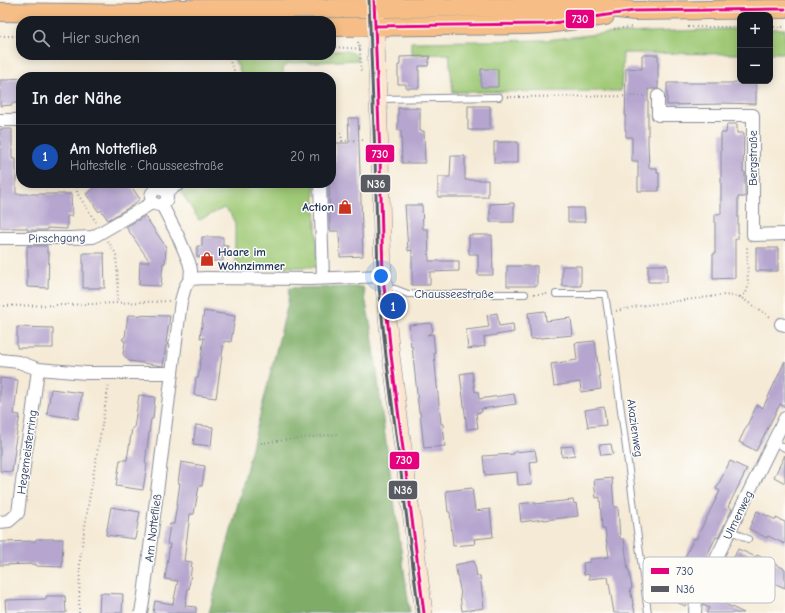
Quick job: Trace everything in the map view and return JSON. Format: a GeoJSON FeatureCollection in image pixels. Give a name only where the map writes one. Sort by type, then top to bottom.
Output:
{"type":"FeatureCollection","features":[{"type":"Feature","properties":{"kind":"main road"},"geometry":{"type":"LineString","coordinates":[[374,4],[384,283],[395,389],[424,613]]}},
{"type":"Feature","properties":{"kind":"main road"},"geometry":{"type":"LineString","coordinates":[[0,12],[144,14],[177,9],[374,4],[430,8],[602,7],[634,11],[785,9]]}},
{"type":"Feature","properties":{"kind":"main road"},"geometry":{"type":"LineString","coordinates":[[336,27],[547,24],[634,11]]}},
{"type":"Feature","properties":{"kind":"main road"},"geometry":{"type":"LineString","coordinates":[[144,14],[151,16]]}},
{"type":"Feature","properties":{"kind":"street","name":"Bergstraße"},"geometry":{"type":"LineString","coordinates":[[658,96],[658,115],[753,115],[753,235],[785,234]]}},
{"type":"Feature","properties":{"kind":"street"},"geometry":{"type":"LineString","coordinates":[[0,120],[16,120]]}},
{"type":"Feature","properties":{"kind":"street"},"geometry":{"type":"LineString","coordinates":[[156,188],[167,196],[165,202],[157,204]]}},
{"type":"Feature","properties":{"kind":"street"},"geometry":{"type":"LineString","coordinates":[[320,188],[323,278]]}},
{"type":"Feature","properties":{"kind":"street","name":"Pirschgang"},"geometry":{"type":"LineString","coordinates":[[0,238],[93,237],[157,204]]}},
{"type":"Feature","properties":{"kind":"street","name":"Am Nottefließ"},"geometry":{"type":"LineString","coordinates":[[141,613],[181,301],[185,287],[190,279],[191,270],[178,236],[157,204]]}},
{"type":"Feature","properties":{"kind":"street"},"geometry":{"type":"LineString","coordinates":[[190,279],[368,278],[384,283]]}},
{"type":"Feature","properties":{"kind":"street"},"geometry":{"type":"LineString","coordinates":[[0,360],[19,362],[38,369],[86,373],[172,373]]}},
{"type":"Feature","properties":{"kind":"street","name":"Hegemeisterring"},"geometry":{"type":"LineString","coordinates":[[0,522],[9,521],[18,513],[38,369]]}},
{"type":"Feature","properties":{"kind":"street","name":"Ulmenweg"},"geometry":{"type":"LineString","coordinates":[[717,557],[785,418]]}},
{"type":"Feature","properties":{"kind":"street","name":"Ulmenweg"},"geometry":{"type":"LineString","coordinates":[[695,613],[696,603]]}},
{"type":"Feature","properties":{"kind":"lane"},"geometry":{"type":"LineString","coordinates":[[378,99],[500,97]]}},
{"type":"Feature","properties":{"kind":"lane","name":"Chausseestraße"},"geometry":{"type":"LineString","coordinates":[[384,283],[408,294],[525,294]]}},
{"type":"Feature","properties":{"kind":"lane","name":"Akazienweg"},"geometry":{"type":"LineString","coordinates":[[556,294],[605,294],[643,576]]}},
{"type":"Feature","properties":{"kind":"lane"},"geometry":{"type":"LineString","coordinates":[[773,442],[785,448]]}},
{"type":"Feature","properties":{"kind":"lane"},"geometry":{"type":"LineString","coordinates":[[730,530],[748,539]]}},
{"type":"Feature","properties":{"kind":"lane","name":"Akazienweg"},"geometry":{"type":"LineString","coordinates":[[647,603],[648,613]]}},
{"type":"Feature","properties":{"kind":"path"},"geometry":{"type":"LineString","coordinates":[[686,27],[737,26]]}},
{"type":"Feature","properties":{"kind":"path"},"geometry":{"type":"LineString","coordinates":[[773,27],[785,27]]}},
{"type":"Feature","properties":{"kind":"path"},"geometry":{"type":"LineString","coordinates":[[0,36],[16,36]]}},
{"type":"Feature","properties":{"kind":"path"},"geometry":{"type":"LineString","coordinates":[[336,47],[360,49]]}},
{"type":"Feature","properties":{"kind":"path"},"geometry":{"type":"LineString","coordinates":[[229,60],[235,72]]}},
{"type":"Feature","properties":{"kind":"path"},"geometry":{"type":"LineString","coordinates":[[500,97],[658,96]]}},
{"type":"Feature","properties":{"kind":"path"},"geometry":{"type":"LineString","coordinates":[[341,133],[342,141],[365,140]]}},
{"type":"Feature","properties":{"kind":"path"},"geometry":{"type":"LineString","coordinates":[[740,297],[746,293],[748,288],[747,240]]}},
{"type":"Feature","properties":{"kind":"path"},"geometry":{"type":"LineString","coordinates":[[525,294],[556,294]]}},
{"type":"Feature","properties":{"kind":"path"},"geometry":{"type":"LineString","coordinates":[[608,313],[639,306],[724,295],[740,297],[783,325]]}},
{"type":"Feature","properties":{"kind":"path"},"geometry":{"type":"LineString","coordinates":[[0,306],[181,301]]}},
{"type":"Feature","properties":{"kind":"path"},"geometry":{"type":"LineString","coordinates":[[78,613],[80,559],[110,373]]}},
{"type":"Feature","properties":{"kind":"path"},"geometry":{"type":"LineString","coordinates":[[262,443],[337,434]]}},
{"type":"Feature","properties":{"kind":"green space"},"geometry":{"type":"Polygon","coordinates":[[[737,29],[737,54],[623,53],[621,91],[453,92],[449,54],[411,55],[411,42],[546,40],[598,34],[737,29]]]}},
{"type":"Feature","properties":{"kind":"green space"},"geometry":{"type":"Polygon","coordinates":[[[773,29],[785,29],[785,53],[773,53],[773,29]]]}},
{"type":"Feature","properties":{"kind":"green space"},"geometry":{"type":"Polygon","coordinates":[[[336,51],[343,51],[351,52],[357,56],[359,60],[287,64],[283,69],[283,72],[240,72],[234,60],[336,60],[336,51]]]}},
{"type":"Feature","properties":{"kind":"green space"},"geometry":{"type":"Polygon","coordinates":[[[183,188],[314,188],[318,267],[235,267],[235,223],[230,213],[224,208],[199,220],[180,190],[183,188]]]}},
{"type":"Feature","properties":{"kind":"green space"},"geometry":{"type":"Polygon","coordinates":[[[363,287],[372,333],[410,613],[209,613],[288,303],[289,288],[363,287]]]}},
{"type":"Feature","properties":{"kind":"building"},"geometry":{"type":"Polygon","coordinates":[[[642,55],[658,55],[658,89],[648,89],[648,144],[649,168],[657,168],[657,173],[659,173],[659,191],[638,191],[638,161],[632,161],[632,137],[626,137],[625,130],[626,68],[642,69],[642,55]]]}},
{"type":"Feature","properties":{"kind":"building"},"geometry":{"type":"Polygon","coordinates":[[[430,56],[428,66],[419,66],[419,88],[406,88],[406,84],[398,84],[398,65],[400,65],[400,57],[430,56]]]}},
{"type":"Feature","properties":{"kind":"building"},"geometry":{"type":"Polygon","coordinates":[[[481,69],[498,69],[498,87],[481,87],[481,69]]]}},
{"type":"Feature","properties":{"kind":"building"},"geometry":{"type":"Polygon","coordinates":[[[16,78],[16,103],[12,103],[12,105],[0,106],[0,80],[16,78]]]}},
{"type":"Feature","properties":{"kind":"building"},"geometry":{"type":"Polygon","coordinates":[[[667,83],[756,84],[756,104],[722,103],[667,105],[667,83]]]}},
{"type":"Feature","properties":{"kind":"building"},"geometry":{"type":"Polygon","coordinates":[[[468,106],[490,106],[490,130],[468,130],[468,106]]]}},
{"type":"Feature","properties":{"kind":"building"},"geometry":{"type":"Polygon","coordinates":[[[398,108],[420,108],[420,131],[424,131],[425,163],[402,163],[401,130],[398,130],[398,108]]]}},
{"type":"Feature","properties":{"kind":"building","name":"Action"},"geometry":{"type":"Polygon","coordinates":[[[348,118],[358,118],[363,256],[340,257],[339,231],[330,231],[329,188],[336,188],[336,143],[349,143],[348,118]]]}},
{"type":"Feature","properties":{"kind":"building"},"geometry":{"type":"Polygon","coordinates":[[[727,124],[737,124],[737,133],[744,133],[743,172],[745,172],[745,197],[738,197],[738,239],[735,239],[735,278],[713,279],[713,254],[715,254],[715,214],[721,214],[721,133],[726,133],[727,124]]]}},
{"type":"Feature","properties":{"kind":"building"},"geometry":{"type":"Polygon","coordinates":[[[0,129],[12,129],[12,159],[16,159],[16,194],[71,194],[72,216],[67,216],[67,229],[47,228],[47,230],[27,230],[27,228],[0,228],[0,129]]]}},
{"type":"Feature","properties":{"kind":"building"},"geometry":{"type":"Polygon","coordinates":[[[494,142],[518,142],[518,163],[494,163],[494,142]]]}},
{"type":"Feature","properties":{"kind":"building"},"geometry":{"type":"Polygon","coordinates":[[[451,156],[465,156],[465,180],[488,180],[488,197],[438,197],[438,177],[450,177],[451,156]]]}},
{"type":"Feature","properties":{"kind":"building"},"geometry":{"type":"Polygon","coordinates":[[[95,188],[132,188],[140,199],[108,220],[101,210],[99,212],[86,194],[95,188]]]}},
{"type":"Feature","properties":{"kind":"building"},"geometry":{"type":"Polygon","coordinates":[[[514,203],[514,222],[490,222],[490,204],[514,203]]]}},
{"type":"Feature","properties":{"kind":"building"},"geometry":{"type":"Polygon","coordinates":[[[405,205],[422,205],[423,229],[428,229],[429,261],[459,261],[459,271],[430,272],[430,285],[412,285],[412,250],[408,251],[405,205]]]}},
{"type":"Feature","properties":{"kind":"building"},"geometry":{"type":"Polygon","coordinates":[[[568,208],[584,208],[585,222],[568,222],[568,208]]]}},
{"type":"Feature","properties":{"kind":"building"},"geometry":{"type":"Polygon","coordinates":[[[145,216],[166,247],[161,286],[139,285],[140,262],[150,262],[126,227],[145,216]]]}},
{"type":"Feature","properties":{"kind":"building"},"geometry":{"type":"Polygon","coordinates":[[[469,235],[492,235],[493,275],[478,275],[478,254],[469,254],[469,235]]]}},
{"type":"Feature","properties":{"kind":"building"},"geometry":{"type":"Polygon","coordinates":[[[202,237],[223,237],[223,246],[228,246],[228,256],[223,256],[223,261],[202,261],[202,257],[197,257],[197,246],[202,246],[202,237]]]}},
{"type":"Feature","properties":{"kind":"building"},"geometry":{"type":"Polygon","coordinates":[[[27,246],[47,246],[47,253],[49,253],[48,288],[27,287],[27,246]]]}},
{"type":"Feature","properties":{"kind":"building"},"geometry":{"type":"Polygon","coordinates":[[[756,248],[778,248],[778,271],[756,271],[756,248]]]}},
{"type":"Feature","properties":{"kind":"building"},"geometry":{"type":"Polygon","coordinates":[[[83,253],[104,253],[105,288],[83,288],[83,253]]]}},
{"type":"Feature","properties":{"kind":"building"},"geometry":{"type":"Polygon","coordinates":[[[648,265],[667,265],[667,282],[648,282],[648,265]]]}},
{"type":"Feature","properties":{"kind":"building"},"geometry":{"type":"Polygon","coordinates":[[[507,266],[537,266],[537,286],[507,286],[507,266]]]}},
{"type":"Feature","properties":{"kind":"building"},"geometry":{"type":"Polygon","coordinates":[[[562,266],[581,266],[581,286],[562,286],[562,266]]]}},
{"type":"Feature","properties":{"kind":"building"},"geometry":{"type":"Polygon","coordinates":[[[204,311],[235,316],[231,342],[224,341],[216,398],[194,395],[204,338],[200,338],[204,311]]]}},
{"type":"Feature","properties":{"kind":"building"},"geometry":{"type":"Polygon","coordinates":[[[545,311],[546,321],[571,318],[573,335],[531,339],[528,313],[545,311]]]}},
{"type":"Feature","properties":{"kind":"building"},"geometry":{"type":"Polygon","coordinates":[[[497,313],[499,326],[513,324],[514,332],[484,337],[485,346],[468,349],[466,330],[489,327],[487,315],[497,313]]]}},
{"type":"Feature","properties":{"kind":"building"},"geometry":{"type":"Polygon","coordinates":[[[128,315],[170,316],[166,342],[168,344],[166,346],[163,366],[129,361],[123,354],[125,342],[122,339],[125,337],[128,315]]]}},
{"type":"Feature","properties":{"kind":"building"},"geometry":{"type":"Polygon","coordinates":[[[431,323],[433,331],[427,335],[433,334],[441,424],[443,424],[445,446],[424,448],[409,325],[431,323]]]}},
{"type":"Feature","properties":{"kind":"building"},"geometry":{"type":"Polygon","coordinates":[[[17,327],[53,328],[53,348],[17,348],[17,327]]]}},
{"type":"Feature","properties":{"kind":"building"},"geometry":{"type":"Polygon","coordinates":[[[595,341],[601,389],[581,392],[580,382],[554,386],[551,364],[577,360],[575,343],[595,341]]]}},
{"type":"Feature","properties":{"kind":"building"},"geometry":{"type":"Polygon","coordinates":[[[785,361],[785,407],[780,404],[756,451],[739,442],[757,405],[763,408],[785,361]]]}},
{"type":"Feature","properties":{"kind":"building"},"geometry":{"type":"Polygon","coordinates":[[[472,372],[475,392],[478,391],[479,399],[514,394],[516,404],[481,409],[482,412],[476,413],[478,428],[467,429],[460,374],[472,372]]]}},
{"type":"Feature","properties":{"kind":"building"},"geometry":{"type":"Polygon","coordinates":[[[0,378],[18,380],[14,414],[20,415],[14,449],[12,472],[0,471],[0,378]]]}},
{"type":"Feature","properties":{"kind":"building"},"geometry":{"type":"Polygon","coordinates":[[[51,389],[82,393],[78,419],[47,414],[51,389]]]}},
{"type":"Feature","properties":{"kind":"building"},"geometry":{"type":"Polygon","coordinates":[[[139,395],[155,397],[153,419],[151,419],[145,463],[147,464],[143,490],[116,486],[120,460],[127,460],[139,395]]]}},
{"type":"Feature","properties":{"kind":"building"},"geometry":{"type":"Polygon","coordinates":[[[604,407],[606,425],[588,427],[585,410],[604,407]]]}},
{"type":"Feature","properties":{"kind":"building"},"geometry":{"type":"Polygon","coordinates":[[[196,425],[213,427],[211,446],[193,444],[196,425]]]}},
{"type":"Feature","properties":{"kind":"building"},"geometry":{"type":"Polygon","coordinates":[[[611,444],[613,454],[601,455],[599,445],[611,444]]]}},
{"type":"Feature","properties":{"kind":"building"},"geometry":{"type":"Polygon","coordinates":[[[573,446],[575,455],[562,457],[561,447],[573,446]]]}},
{"type":"Feature","properties":{"kind":"building"},"geometry":{"type":"Polygon","coordinates":[[[535,450],[537,461],[530,462],[532,484],[518,485],[517,472],[485,475],[483,456],[514,454],[514,452],[535,450]]]}},
{"type":"Feature","properties":{"kind":"building"},"geometry":{"type":"Polygon","coordinates":[[[785,455],[785,483],[774,477],[785,455]]]}},
{"type":"Feature","properties":{"kind":"building"},"geometry":{"type":"Polygon","coordinates":[[[730,461],[747,469],[728,507],[732,509],[718,538],[716,537],[706,557],[685,557],[694,538],[696,539],[720,491],[716,489],[730,461]]]}},
{"type":"Feature","properties":{"kind":"building"},"geometry":{"type":"Polygon","coordinates":[[[181,462],[205,466],[202,486],[199,486],[194,514],[190,514],[184,561],[192,562],[189,589],[188,588],[185,606],[196,607],[196,613],[153,613],[155,601],[173,604],[178,581],[165,579],[170,544],[167,544],[170,524],[174,524],[180,483],[178,483],[181,462]]]}},
{"type":"Feature","properties":{"kind":"building"},"geometry":{"type":"Polygon","coordinates":[[[612,478],[614,507],[618,507],[620,539],[624,539],[632,589],[630,589],[635,613],[614,613],[608,577],[589,579],[589,574],[584,575],[583,563],[590,562],[590,559],[609,557],[605,529],[602,529],[600,497],[596,498],[594,480],[612,478]]]}},
{"type":"Feature","properties":{"kind":"building"},"geometry":{"type":"Polygon","coordinates":[[[472,488],[475,511],[490,509],[493,537],[474,539],[475,544],[453,546],[450,512],[448,512],[446,491],[472,488]]]}},
{"type":"Feature","properties":{"kind":"building"},"geometry":{"type":"Polygon","coordinates":[[[573,500],[574,504],[576,503],[578,516],[521,522],[519,504],[573,500]]]}},
{"type":"Feature","properties":{"kind":"building"},"geometry":{"type":"Polygon","coordinates":[[[111,507],[140,512],[135,539],[106,535],[111,507]]]}},
{"type":"Feature","properties":{"kind":"building"},"geometry":{"type":"Polygon","coordinates":[[[757,511],[776,520],[776,518],[785,522],[785,544],[768,536],[767,538],[749,529],[757,511]]]}},
{"type":"Feature","properties":{"kind":"building"},"geometry":{"type":"Polygon","coordinates":[[[36,539],[63,539],[62,567],[36,566],[36,564],[0,565],[0,542],[36,541],[36,539]]]}},
{"type":"Feature","properties":{"kind":"building"},"geometry":{"type":"Polygon","coordinates":[[[738,549],[756,557],[734,557],[738,549]]]}},
{"type":"Feature","properties":{"kind":"building"},"geometry":{"type":"Polygon","coordinates":[[[474,561],[477,576],[480,576],[484,608],[462,611],[461,594],[455,565],[474,561]]]}},
{"type":"Feature","properties":{"kind":"building"},"geometry":{"type":"Polygon","coordinates":[[[775,564],[785,569],[785,588],[775,584],[775,564]]]}},
{"type":"Feature","properties":{"kind":"building"},"geometry":{"type":"Polygon","coordinates":[[[100,593],[123,594],[122,613],[99,613],[100,593]]]}},
{"type":"Feature","properties":{"kind":"building"},"geometry":{"type":"Polygon","coordinates":[[[46,596],[65,596],[66,613],[6,613],[5,600],[46,599],[46,596]]]}},
{"type":"Feature","properties":{"kind":"building"},"geometry":{"type":"Polygon","coordinates":[[[679,603],[686,603],[685,606],[679,603]]]}},
{"type":"Feature","properties":{"kind":"building"},"geometry":{"type":"Polygon","coordinates":[[[703,603],[723,603],[744,613],[706,613],[709,608],[703,605],[703,603]]]}},
{"type":"Feature","properties":{"kind":"transit line","name":"N36"},"geometry":{"type":"LineString","coordinates":[[369,0],[378,277],[386,356],[419,613]]}},
{"type":"Feature","properties":{"kind":"transit line","name":"730"},"geometry":{"type":"LineString","coordinates":[[374,0],[383,276],[391,355],[424,613]]}},
{"type":"Feature","properties":{"kind":"transit line","name":"730"},"geometry":{"type":"LineString","coordinates":[[375,26],[547,24],[634,11],[785,9]]}},
{"type":"Feature","properties":{"kind":"place","name":"Action"},"geometry":{"type":"Point","coordinates":[345,207]}},
{"type":"Feature","properties":{"kind":"place","name":"Haare im Wohnzimmer"},"geometry":{"type":"Point","coordinates":[207,259]}},
{"type":"Feature","properties":{"kind":"place","name":"Am Nottefließ"},"geometry":{"type":"Point","coordinates":[393,306]}}]}
